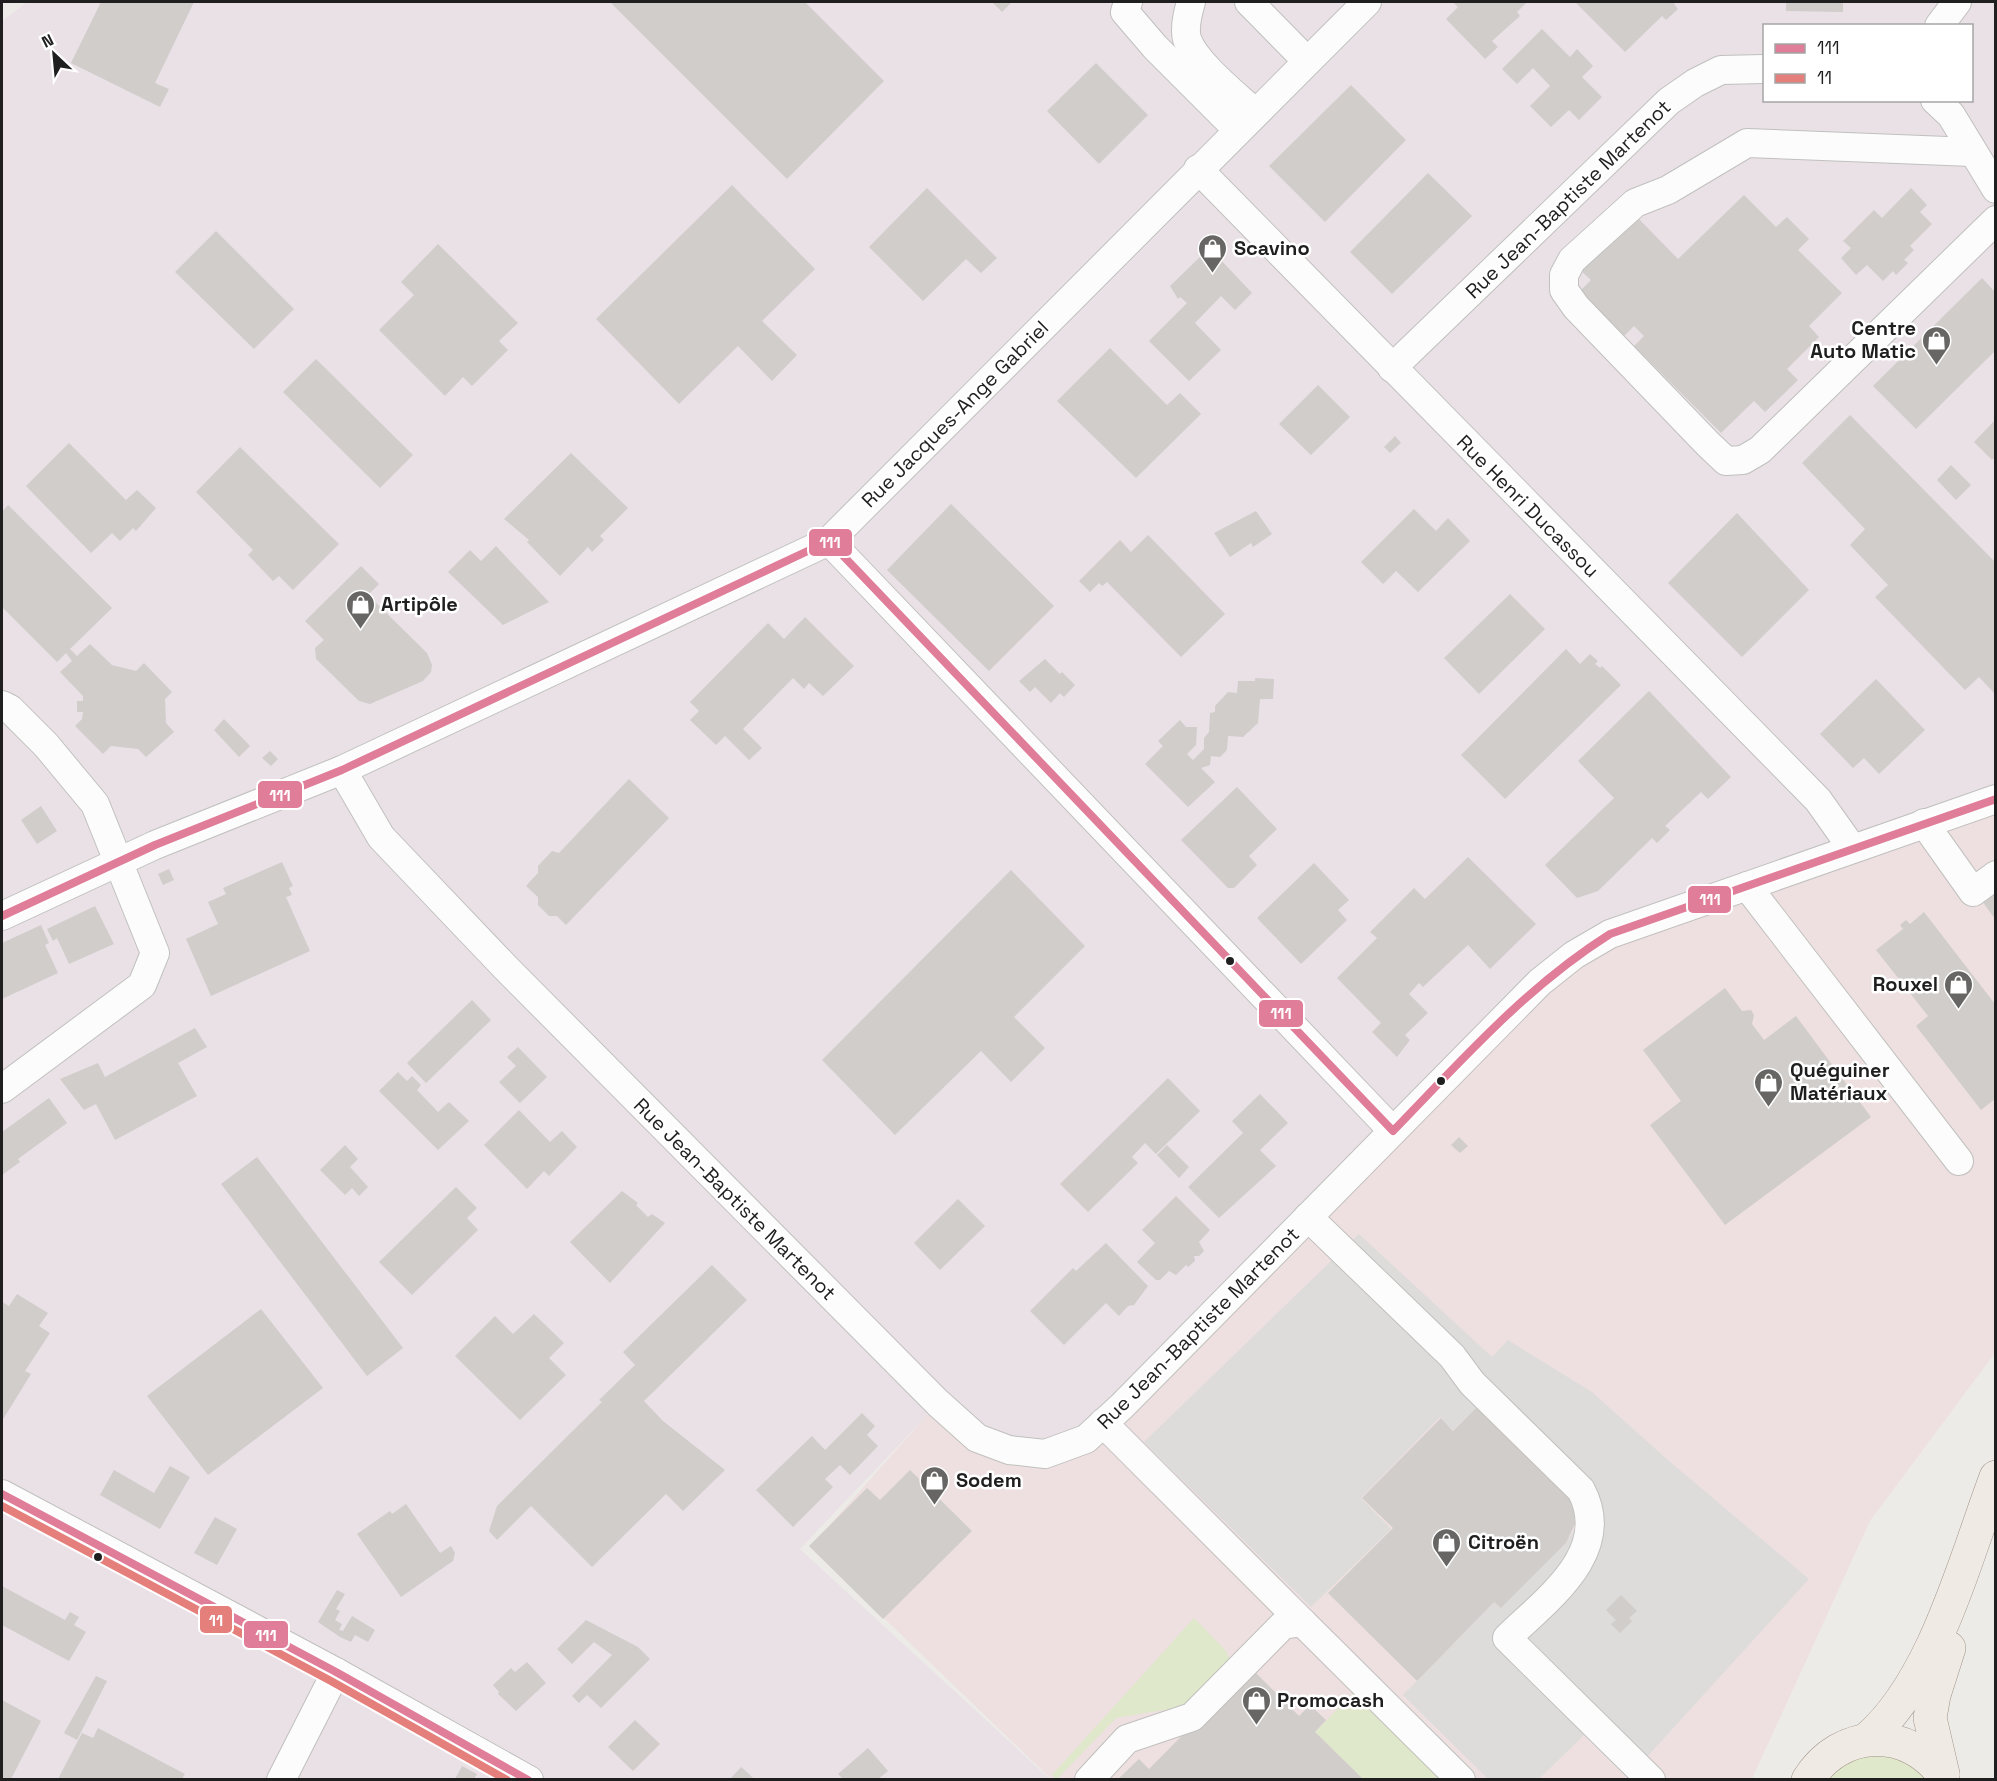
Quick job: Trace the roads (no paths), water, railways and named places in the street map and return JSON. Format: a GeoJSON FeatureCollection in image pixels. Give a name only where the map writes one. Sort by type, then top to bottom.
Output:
{"type":"FeatureCollection","features":[{"type":"Feature","properties":{"kind":"main road"},"geometry":{"type":"LineString","coordinates":[[1808,1779],[1827,1756],[1846,1745],[1867,1738],[1884,1724],[1899,1705],[1932,1649],[1995,1477]]}},
{"type":"Feature","properties":{"kind":"main road"},"geometry":{"type":"LineString","coordinates":[[1944,1777],[1930,1718],[1934,1695],[1995,1512]]}},
{"type":"Feature","properties":{"kind":"main road"},"geometry":{"type":"LineString","coordinates":[[1867,1738],[1902,1742],[1932,1760],[1944,1777]]}},
{"type":"Feature","properties":{"kind":"street"},"geometry":{"type":"LineString","coordinates":[[1128,2],[1125,12],[1162,54],[1246,121]]}},
{"type":"Feature","properties":{"kind":"street"},"geometry":{"type":"LineString","coordinates":[[1191,2],[1187,15],[1187,39],[1246,121]]}},
{"type":"Feature","properties":{"kind":"street"},"geometry":{"type":"LineString","coordinates":[[1249,2],[1307,61]]}},
{"type":"Feature","properties":{"kind":"street","name":"Rue Jacques-Ange Gabriel"},"geometry":{"type":"LineString","coordinates":[[2,916],[155,845],[342,770],[829,541],[1367,2]]}},
{"type":"Feature","properties":{"kind":"street"},"geometry":{"type":"LineString","coordinates":[[1940,24],[1957,2]]}},
{"type":"Feature","properties":{"kind":"street","name":"Rue Jean-Baptiste Martenot"},"geometry":{"type":"LineString","coordinates":[[1392,368],[1669,101],[1695,83],[1721,70],[1763,69]]}},
{"type":"Feature","properties":{"kind":"street"},"geometry":{"type":"LineString","coordinates":[[1937,102],[1951,115],[1995,189]]}},
{"type":"Feature","properties":{"kind":"street"},"geometry":{"type":"LineString","coordinates":[[1972,152],[1747,143],[1668,190],[1635,203],[1572,261],[1564,275],[1564,290],[1576,307],[1714,450],[1726,461],[1743,460],[1760,450],[1995,220]]}},
{"type":"Feature","properties":{"kind":"street","name":"Rue Henri Ducassou"},"geometry":{"type":"LineString","coordinates":[[1198,169],[1818,800],[1852,848]]}},
{"type":"Feature","properties":{"kind":"street"},"geometry":{"type":"LineString","coordinates":[[829,541],[1393,1131]]}},
{"type":"Feature","properties":{"kind":"street"},"geometry":{"type":"LineString","coordinates":[[2,705],[10,709],[46,745],[95,804],[154,953],[142,985],[2,1089]]}},
{"type":"Feature","properties":{"kind":"street","name":"Rue Jean-Baptiste Martenot"},"geometry":{"type":"LineString","coordinates":[[342,770],[381,837],[753,1219],[938,1403],[977,1438],[1009,1450],[1045,1454],[1086,1439],[1103,1423],[1540,982],[1574,955],[1610,934],[1995,799]]}},
{"type":"Feature","properties":{"kind":"street"},"geometry":{"type":"LineString","coordinates":[[1924,824],[1973,891],[1995,875]]}},
{"type":"Feature","properties":{"kind":"street"},"geometry":{"type":"LineString","coordinates":[[1747,886],[1959,1161]]}},
{"type":"Feature","properties":{"kind":"street"},"geometry":{"type":"LineString","coordinates":[[1308,1217],[1452,1356],[1472,1383],[1581,1490],[1590,1506],[1592,1527],[1584,1553],[1560,1586],[1507,1638],[1648,1775]]}},
{"type":"Feature","properties":{"kind":"street"},"geometry":{"type":"LineString","coordinates":[[1103,1423],[1461,1779]]}},
{"type":"Feature","properties":{"kind":"street"},"geometry":{"type":"LineString","coordinates":[[2,1494],[336,1672],[529,1779]]}},
{"type":"Feature","properties":{"kind":"street"},"geometry":{"type":"LineString","coordinates":[[1089,1779],[1127,1739],[1192,1717],[1283,1625],[1302,1622]]}},
{"type":"Feature","properties":{"kind":"street"},"geometry":{"type":"LineString","coordinates":[[281,1779],[336,1672]]}},
{"type":"Feature","properties":{"kind":"place","name":"Scavino"},"geometry":{"type":"Point","coordinates":[1213,274]}},
{"type":"Feature","properties":{"kind":"place","name":"Centre Auto Matic"},"geometry":{"type":"Point","coordinates":[1937,366]}},
{"type":"Feature","properties":{"kind":"place","name":"Artipôle"},"geometry":{"type":"Point","coordinates":[360,630]}},
{"type":"Feature","properties":{"kind":"place","name":"Rouxel"},"geometry":{"type":"Point","coordinates":[1959,1010]}},
{"type":"Feature","properties":{"kind":"place","name":"Quéguiner Matériaux"},"geometry":{"type":"Point","coordinates":[1769,1108]}},
{"type":"Feature","properties":{"kind":"place","name":"Sodem"},"geometry":{"type":"Point","coordinates":[935,1506]}},
{"type":"Feature","properties":{"kind":"place","name":"Citroën"},"geometry":{"type":"Point","coordinates":[1447,1568]}},
{"type":"Feature","properties":{"kind":"place","name":"Promocash"},"geometry":{"type":"Point","coordinates":[1256,1726]}}]}
